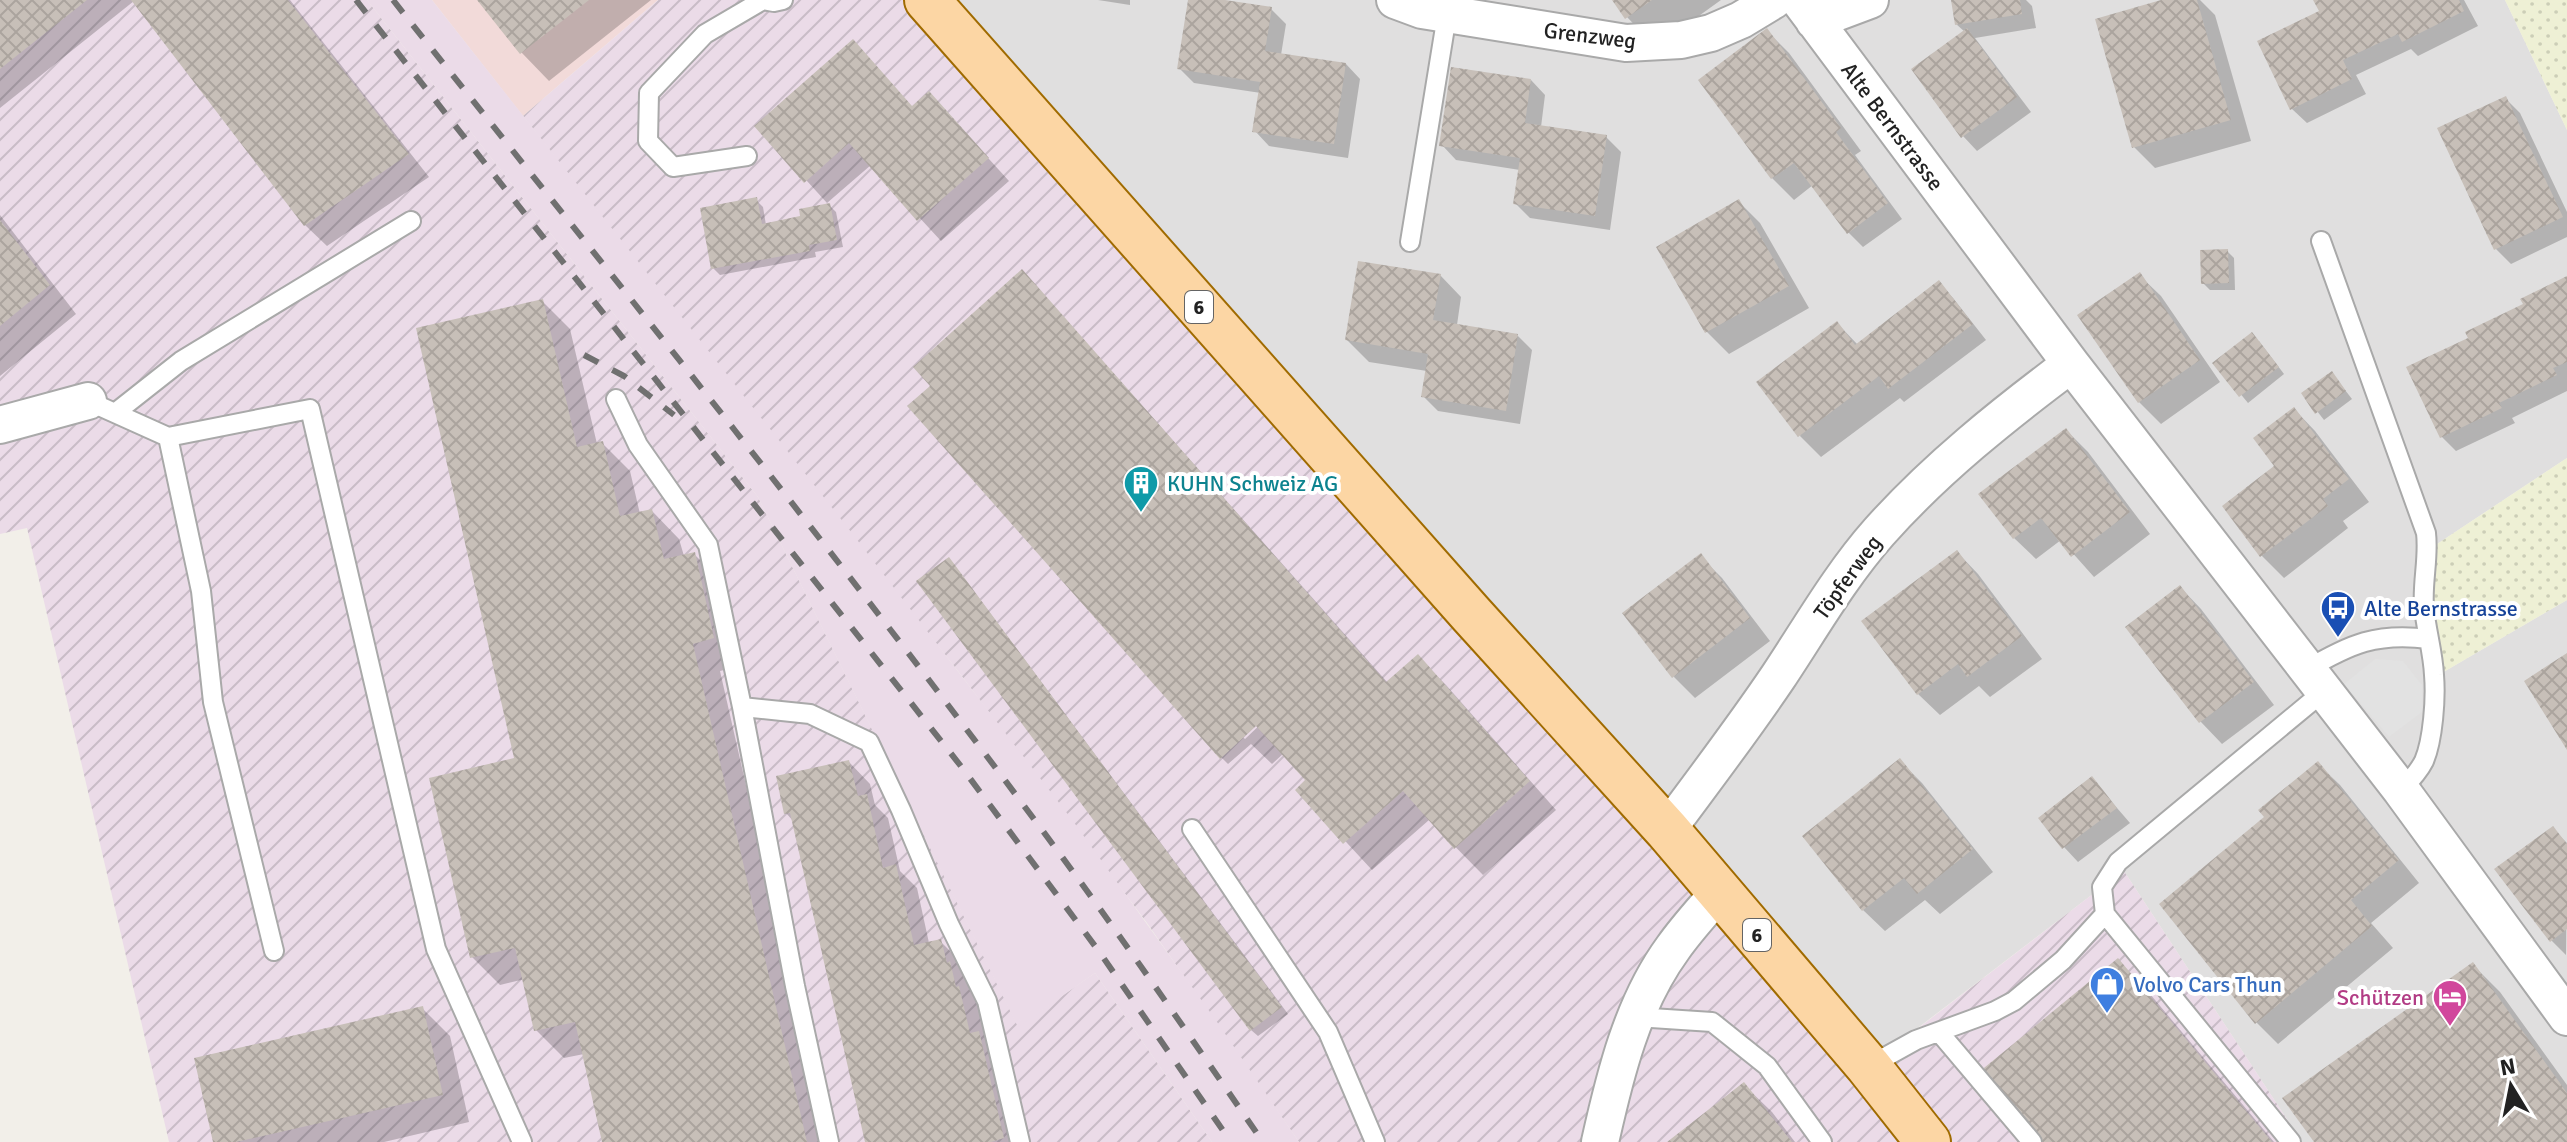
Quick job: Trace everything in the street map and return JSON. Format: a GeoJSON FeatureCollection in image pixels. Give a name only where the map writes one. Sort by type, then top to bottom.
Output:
{"type":"FeatureCollection","features":[{"type":"Feature","properties":{"kind":"main road","name":"6"},"geometry":{"type":"LineString","coordinates":[[927,0],[1471,614],[1667,830],[1868,1066],[1928,1142]]}},
{"type":"Feature","properties":{"kind":"street","name":"Grenzweg"},"geometry":{"type":"LineString","coordinates":[[1395,0],[1447,15],[1626,43],[1681,40],[1711,33],[1741,20],[1774,0]]}},
{"type":"Feature","properties":{"kind":"street"},"geometry":{"type":"LineString","coordinates":[[1806,10],[1870,0]]}},
{"type":"Feature","properties":{"kind":"street","name":"Alte Bernstrasse"},"geometry":{"type":"LineString","coordinates":[[1806,10],[2071,364],[2401,790],[2567,1017]]}},
{"type":"Feature","properties":{"kind":"street","name":"Töpferweg"},"geometry":{"type":"LineString","coordinates":[[1667,830],[1760,703],[1858,558],[1881,530],[1950,462],[2035,390],[2071,364]]}},
{"type":"Feature","properties":{"kind":"street"},"geometry":{"type":"LineString","coordinates":[[0,425],[101,407]]}},
{"type":"Feature","properties":{"kind":"street"},"geometry":{"type":"LineString","coordinates":[[1607,1134],[1624,1049],[1648,990],[1672,949],[1720,891]]}},
{"type":"Feature","properties":{"kind":"lane"},"geometry":{"type":"LineString","coordinates":[[747,156],[673,167],[648,141],[649,93],[705,34],[762,0],[783,0]]}},
{"type":"Feature","properties":{"kind":"lane"},"geometry":{"type":"LineString","coordinates":[[1410,242],[1447,15]]}},
{"type":"Feature","properties":{"kind":"lane"},"geometry":{"type":"LineString","coordinates":[[101,407],[411,221]]}},
{"type":"Feature","properties":{"kind":"lane"},"geometry":{"type":"LineString","coordinates":[[2321,241],[2426,533],[2428,550],[2424,607],[2435,677],[2429,745],[2416,775],[2401,790]]}},
{"type":"Feature","properties":{"kind":"lane"},"geometry":{"type":"LineString","coordinates":[[616,399],[638,445],[708,545],[829,1142]]}},
{"type":"Feature","properties":{"kind":"lane"},"geometry":{"type":"LineString","coordinates":[[101,407],[168,437],[310,409],[436,949],[522,1142]]}},
{"type":"Feature","properties":{"kind":"lane"},"geometry":{"type":"LineString","coordinates":[[168,437],[201,591],[213,702],[274,951]]}},
{"type":"Feature","properties":{"kind":"lane"},"geometry":{"type":"LineString","coordinates":[[2291,1142],[2105,914],[2102,887],[2118,862],[2314,681],[2336,653],[2380,638],[2402,635],[2429,639]]}},
{"type":"Feature","properties":{"kind":"lane"},"geometry":{"type":"LineString","coordinates":[[742,707],[810,714],[869,742],[949,924],[987,1001],[1020,1142]]}},
{"type":"Feature","properties":{"kind":"lane"},"geometry":{"type":"LineString","coordinates":[[1192,829],[1328,1032],[1375,1142]]}},
{"type":"Feature","properties":{"kind":"lane"},"geometry":{"type":"LineString","coordinates":[[1868,1066],[1905,1046],[2014,1001],[2063,960],[2105,914]]}},
{"type":"Feature","properties":{"kind":"lane"},"geometry":{"type":"LineString","coordinates":[[1636,1017],[1712,1022],[1767,1066],[1822,1142]]}},
{"type":"Feature","properties":{"kind":"lane"},"geometry":{"type":"LineString","coordinates":[[1939,1032],[2032,1142]]}},
{"type":"Feature","properties":{"kind":"shaded area"},"geometry":{"type":"Polygon","coordinates":[[[0,0],[367,0],[758,497],[1018,1026],[1095,973],[1212,1142],[169,1142],[27,528],[0,534],[0,0]]]}},
{"type":"Feature","properties":{"kind":"shaded area"},"geometry":{"type":"Polygon","coordinates":[[[367,0],[432,0],[848,528],[1073,821],[1299,1142],[1212,1142],[1095,973],[1018,1027],[758,497],[367,0]]]}},
{"type":"Feature","properties":{"kind":"shaded area"},"geometry":{"type":"Polygon","coordinates":[[[432,0],[658,0],[523,116],[432,0]]]}},
{"type":"Feature","properties":{"kind":"shaded area"},"geometry":{"type":"Polygon","coordinates":[[[658,0],[927,0],[1869,1066],[2102,887],[2118,862],[2302,1142],[1299,1142],[1147,923],[961,675],[523,116],[658,0]]]}},
{"type":"Feature","properties":{"kind":"shaded area"},"geometry":{"type":"Polygon","coordinates":[[[927,0],[2505,0],[2567,130],[2567,458],[2428,550],[2435,677],[2567,600],[2567,1142],[2302,1142],[2118,862],[2102,887],[1868,1066],[927,0]]]}},
{"type":"Feature","properties":{"kind":"shaded area"},"geometry":{"type":"Polygon","coordinates":[[[2375,659],[2403,661],[2422,685],[2422,712],[2389,737],[2344,684],[2375,659]]]}},
{"type":"Feature","properties":{"kind":"green space"},"geometry":{"type":"Polygon","coordinates":[[[2505,0],[2567,0],[2567,130],[2505,0]]]}},
{"type":"Feature","properties":{"kind":"green space"},"geometry":{"type":"Polygon","coordinates":[[[2567,458],[2567,600],[2435,677],[2428,550],[2567,458]]]}},
{"type":"Feature","properties":{"kind":"building"},"geometry":{"type":"Polygon","coordinates":[[[0,0],[87,0],[0,69],[0,0]]]}},
{"type":"Feature","properties":{"kind":"building"},"geometry":{"type":"Polygon","coordinates":[[[131,0],[288,0],[409,154],[304,226],[131,0]]]}},
{"type":"Feature","properties":{"kind":"building"},"geometry":{"type":"Polygon","coordinates":[[[477,0],[589,0],[520,54],[477,0]]]}},
{"type":"Feature","properties":{"kind":"building"},"geometry":{"type":"Polygon","coordinates":[[[1188,0],[1225,0],[1272,7],[1265,51],[1346,63],[1334,144],[1252,132],[1260,82],[1177,69],[1188,0]]]}},
{"type":"Feature","properties":{"kind":"building"},"geometry":{"type":"Polygon","coordinates":[[[1612,0],[1652,0],[1625,19],[1612,0]]]}},
{"type":"Feature","properties":{"kind":"building"},"geometry":{"type":"Polygon","coordinates":[[[1951,0],[2020,0],[2022,14],[1955,25],[1951,0]]]}},
{"type":"Feature","properties":{"kind":"building"},"geometry":{"type":"Polygon","coordinates":[[[2161,0],[2197,0],[2231,120],[2132,148],[2095,19],[2161,0]]]}},
{"type":"Feature","properties":{"kind":"building"},"geometry":{"type":"Polygon","coordinates":[[[2313,0],[2459,0],[2464,11],[2402,42],[2398,34],[2343,60],[2352,79],[2290,110],[2257,41],[2319,11],[2313,0]]]}},
{"type":"Feature","properties":{"kind":"building"},"geometry":{"type":"Polygon","coordinates":[[[1767,28],[1841,128],[1836,132],[1888,203],[1847,234],[1794,163],[1771,179],[1698,80],[1767,28]]]}},
{"type":"Feature","properties":{"kind":"building"},"geometry":{"type":"Polygon","coordinates":[[[1967,28],[2017,97],[1961,138],[1911,69],[1967,28]]]}},
{"type":"Feature","properties":{"kind":"building"},"geometry":{"type":"Polygon","coordinates":[[[853,39],[912,106],[929,91],[989,158],[917,221],[849,143],[804,183],[754,126],[853,39]]]}},
{"type":"Feature","properties":{"kind":"building"},"geometry":{"type":"Polygon","coordinates":[[[1451,67],[1531,79],[1525,123],[1607,135],[1595,216],[1513,204],[1520,158],[1439,146],[1451,67]]]}},
{"type":"Feature","properties":{"kind":"building"},"geometry":{"type":"Polygon","coordinates":[[[2506,96],[2563,217],[2494,250],[2437,128],[2506,96]]]}},
{"type":"Feature","properties":{"kind":"building"},"geometry":{"type":"Polygon","coordinates":[[[757,197],[762,224],[800,216],[799,209],[830,203],[837,240],[809,245],[810,251],[711,269],[700,208],[757,197]]]}},
{"type":"Feature","properties":{"kind":"building"},"geometry":{"type":"Polygon","coordinates":[[[1739,199],[1789,286],[1705,333],[1656,247],[1739,199]]]}},
{"type":"Feature","properties":{"kind":"building"},"geometry":{"type":"Polygon","coordinates":[[[0,220],[50,285],[0,326],[0,220]]]}},
{"type":"Feature","properties":{"kind":"building"},"geometry":{"type":"Polygon","coordinates":[[[2228,249],[2229,283],[2201,284],[2200,250],[2228,249]]]}},
{"type":"Feature","properties":{"kind":"building"},"geometry":{"type":"Polygon","coordinates":[[[1358,261],[1441,274],[1433,320],[1518,334],[1506,411],[1421,397],[1428,354],[1345,340],[1358,261]]]}},
{"type":"Feature","properties":{"kind":"building"},"geometry":{"type":"Polygon","coordinates":[[[1022,269],[1386,682],[1418,654],[1530,781],[1454,849],[1403,791],[1343,844],[1295,790],[1305,780],[1256,726],[1220,759],[907,406],[930,386],[913,367],[1022,269]]]}},
{"type":"Feature","properties":{"kind":"building"},"geometry":{"type":"Polygon","coordinates":[[[2140,272],[2200,360],[2138,403],[2077,315],[2140,272]]]}},
{"type":"Feature","properties":{"kind":"building"},"geometry":{"type":"Polygon","coordinates":[[[2567,276],[2567,362],[2553,368],[2557,375],[2499,403],[2502,408],[2440,438],[2406,367],[2468,338],[2465,332],[2523,304],[2520,299],[2567,276]]]}},
{"type":"Feature","properties":{"kind":"building"},"geometry":{"type":"Polygon","coordinates":[[[1939,280],[1973,324],[1888,389],[1879,376],[1798,437],[1756,382],[1837,321],[1855,345],[1939,280]]]}},
{"type":"Feature","properties":{"kind":"building"},"geometry":{"type":"Polygon","coordinates":[[[543,299],[577,447],[603,441],[620,516],[652,509],[664,559],[695,552],[714,638],[693,644],[807,1142],[602,1142],[575,1022],[534,1031],[515,948],[470,958],[429,778],[514,758],[416,328],[543,299]]]}},
{"type":"Feature","properties":{"kind":"building"},"geometry":{"type":"Polygon","coordinates":[[[2252,332],[2279,367],[2239,397],[2212,363],[2252,332]]]}},
{"type":"Feature","properties":{"kind":"building"},"geometry":{"type":"Polygon","coordinates":[[[2332,371],[2346,391],[2315,414],[2301,393],[2332,371]]]}},
{"type":"Feature","properties":{"kind":"building"},"geometry":{"type":"Polygon","coordinates":[[[2294,407],[2349,479],[2323,499],[2328,506],[2260,557],[2222,506],[2274,466],[2253,438],[2294,407]]]}},
{"type":"Feature","properties":{"kind":"building"},"geometry":{"type":"Polygon","coordinates":[[[2066,428],[2130,512],[2071,557],[2041,518],[2013,539],[1978,494],[2066,428]]]}},
{"type":"Feature","properties":{"kind":"building"},"geometry":{"type":"Polygon","coordinates":[[[1957,550],[2022,636],[1967,677],[1958,664],[1917,695],[1861,621],[1957,550]]]}},
{"type":"Feature","properties":{"kind":"building"},"geometry":{"type":"Polygon","coordinates":[[[1701,553],[1750,618],[1672,678],[1622,613],[1701,553]]]}},
{"type":"Feature","properties":{"kind":"building"},"geometry":{"type":"Polygon","coordinates":[[[949,557],[1282,1007],[1250,1031],[916,581],[949,557]]]}},
{"type":"Feature","properties":{"kind":"building"},"geometry":{"type":"Polygon","coordinates":[[[2180,585],[2254,682],[2199,723],[2125,627],[2180,585]]]}},
{"type":"Feature","properties":{"kind":"building"},"geometry":{"type":"Polygon","coordinates":[[[2567,653],[2567,750],[2524,681],[2567,653]]]}},
{"type":"Feature","properties":{"kind":"building"},"geometry":{"type":"Polygon","coordinates":[[[1900,758],[1973,849],[1917,894],[1904,878],[1862,911],[1802,836],[1900,758]]]}},
{"type":"Feature","properties":{"kind":"building"},"geometry":{"type":"Polygon","coordinates":[[[849,760],[858,796],[867,794],[883,868],[896,864],[914,945],[941,939],[956,987],[959,986],[970,1033],[979,1031],[1004,1138],[991,1142],[865,1142],[790,813],[784,814],[776,776],[849,760]]]}},
{"type":"Feature","properties":{"kind":"building"},"geometry":{"type":"Polygon","coordinates":[[[2318,761],[2399,860],[2351,900],[2372,926],[2255,1024],[2159,904],[2264,817],[2258,810],[2318,761]]]}},
{"type":"Feature","properties":{"kind":"building"},"geometry":{"type":"Polygon","coordinates":[[[2092,776],[2117,808],[2062,849],[2038,818],[2092,776]]]}},
{"type":"Feature","properties":{"kind":"building"},"geometry":{"type":"Polygon","coordinates":[[[2553,826],[2567,844],[2567,929],[2550,942],[2494,869],[2553,826]]]}},
{"type":"Feature","properties":{"kind":"building","name":"Volvo Cars Thun"},"geometry":{"type":"Polygon","coordinates":[[[2118,958],[2272,1142],[2037,1142],[1979,1072],[2118,958]]]}},
{"type":"Feature","properties":{"kind":"building","name":"Schützen"},"geometry":{"type":"Polygon","coordinates":[[[2473,962],[2567,1093],[2567,1142],[2314,1142],[2282,1098],[2473,962]]]}},
{"type":"Feature","properties":{"kind":"building"},"geometry":{"type":"Polygon","coordinates":[[[423,1006],[443,1095],[236,1142],[213,1142],[194,1058],[423,1006]]]}},
{"type":"Feature","properties":{"kind":"building"},"geometry":{"type":"Polygon","coordinates":[[[1744,1082],[1792,1142],[1667,1142],[1744,1082]]]}},
{"type":"Feature","properties":{"kind":"railway"},"geometry":{"type":"LineString","coordinates":[[356,0],[960,765],[1098,950],[1231,1142]]}},
{"type":"Feature","properties":{"kind":"railway"},"geometry":{"type":"LineString","coordinates":[[393,0],[725,418],[971,735],[1105,916],[1263,1142]]}},
{"type":"Feature","properties":{"kind":"railway"},"geometry":{"type":"LineString","coordinates":[[584,355],[624,376],[674,415]]}},
{"type":"Feature","properties":{"kind":"place","name":"KUHN Schweiz AG"},"geometry":{"type":"Point","coordinates":[1141,514]}},
{"type":"Feature","properties":{"kind":"place","name":"Alte Bernstrasse"},"geometry":{"type":"Point","coordinates":[2338,639]}},
{"type":"Feature","properties":{"kind":"place","name":"Volvo Cars Thun"},"geometry":{"type":"Point","coordinates":[2107,1015]}},
{"type":"Feature","properties":{"kind":"place","name":"Schützen"},"geometry":{"type":"Point","coordinates":[2450,1028]}}]}
